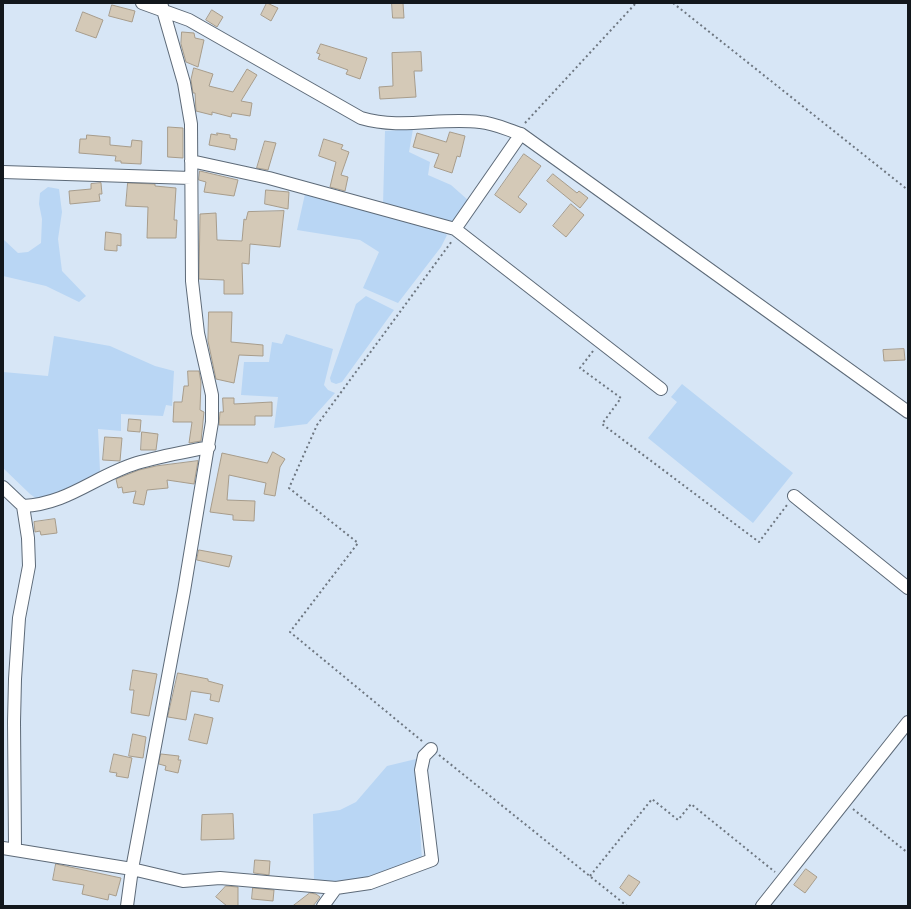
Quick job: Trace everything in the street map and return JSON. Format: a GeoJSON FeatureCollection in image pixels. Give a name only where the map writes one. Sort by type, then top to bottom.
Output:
{"type":"FeatureCollection","features":[{"type":"Feature","properties":{"kind":"street"},"geometry":{"type":"LineString","coordinates":[[142,3],[162,7],[189,20],[361,118],[380,123],[402,124],[439,121],[481,122],[521,134],[908,412]]}},
{"type":"Feature","properties":{"kind":"street"},"geometry":{"type":"LineString","coordinates":[[127,906],[132,869],[183,599],[212,422],[212,395],[198,333],[192,281],[192,161],[188,106],[162,7]]}},
{"type":"Feature","properties":{"kind":"street"},"geometry":{"type":"LineString","coordinates":[[455,229],[521,134]]}},
{"type":"Feature","properties":{"kind":"street"},"geometry":{"type":"LineString","coordinates":[[192,161],[269,178],[455,229],[661,389]]}},
{"type":"Feature","properties":{"kind":"street"},"geometry":{"type":"LineString","coordinates":[[3,172],[191,178]]}},
{"type":"Feature","properties":{"kind":"street"},"geometry":{"type":"LineString","coordinates":[[23,506],[38,506],[66,497],[105,476],[136,463],[209,447]]}},
{"type":"Feature","properties":{"kind":"street"},"geometry":{"type":"LineString","coordinates":[[3,487],[23,506],[28,538],[29,566],[19,618],[15,679],[9,849],[132,869],[183,881],[220,878],[336,888],[370,883],[432,860],[421,770],[424,756],[431,748]]}},
{"type":"Feature","properties":{"kind":"street"},"geometry":{"type":"LineString","coordinates":[[794,496],[908,588]]}},
{"type":"Feature","properties":{"kind":"street"},"geometry":{"type":"LineString","coordinates":[[3,676],[15,679]]}},
{"type":"Feature","properties":{"kind":"street"},"geometry":{"type":"LineString","coordinates":[[762,906],[908,722]]}},
{"type":"Feature","properties":{"kind":"street"},"geometry":{"type":"LineString","coordinates":[[323,906],[336,888]]}},
{"type":"Feature","properties":{"kind":"path"},"geometry":{"type":"LineString","coordinates":[[521,134],[525,123],[636,3]]}},
{"type":"Feature","properties":{"kind":"path"},"geometry":{"type":"LineString","coordinates":[[673,3],[908,190]]}},
{"type":"Feature","properties":{"kind":"path"},"geometry":{"type":"LineString","coordinates":[[455,229],[451,244],[317,425],[289,488],[358,544],[290,632],[627,906]]}},
{"type":"Feature","properties":{"kind":"path"},"geometry":{"type":"LineString","coordinates":[[600,342],[580,368],[621,398],[602,424],[760,542],[794,496]]}},
{"type":"Feature","properties":{"kind":"path"},"geometry":{"type":"LineString","coordinates":[[590,876],[652,799],[678,820],[691,804],[784,878]]}},
{"type":"Feature","properties":{"kind":"path"},"geometry":{"type":"LineString","coordinates":[[844,802],[908,853]]}},
{"type":"Feature","properties":{"kind":"shaded area"},"geometry":{"type":"Polygon","coordinates":[[[413,129],[409,152],[430,162],[428,175],[451,185],[468,200],[454,222],[383,205],[385,131],[413,129]]]}},
{"type":"Feature","properties":{"kind":"shaded area"},"geometry":{"type":"Polygon","coordinates":[[[48,187],[59,189],[62,212],[58,239],[62,271],[86,296],[79,302],[46,286],[3,276],[3,239],[18,253],[28,252],[41,243],[42,219],[39,204],[40,193],[48,187]]]}},
{"type":"Feature","properties":{"kind":"shaded area"},"geometry":{"type":"Polygon","coordinates":[[[305,194],[441,231],[447,235],[441,247],[398,303],[363,288],[379,252],[360,240],[297,230],[305,194]]]}},
{"type":"Feature","properties":{"kind":"shaded area"},"geometry":{"type":"Polygon","coordinates":[[[366,296],[394,310],[342,382],[336,384],[331,382],[330,378],[356,304],[366,296]]]}},
{"type":"Feature","properties":{"kind":"shaded area"},"geometry":{"type":"Polygon","coordinates":[[[286,334],[333,349],[324,385],[328,390],[335,393],[307,424],[274,428],[278,397],[241,395],[244,362],[269,362],[272,342],[282,344],[286,334]]]}},
{"type":"Feature","properties":{"kind":"shaded area"},"geometry":{"type":"Polygon","coordinates":[[[54,336],[110,346],[155,366],[174,371],[172,406],[166,405],[163,416],[121,414],[121,431],[98,429],[100,471],[86,482],[71,490],[37,499],[3,468],[3,372],[48,376],[54,336]]]}},
{"type":"Feature","properties":{"kind":"shaded area"},"geometry":{"type":"Polygon","coordinates":[[[682,384],[793,473],[753,523],[648,438],[677,402],[671,397],[682,384]]]}},
{"type":"Feature","properties":{"kind":"shaded area"},"geometry":{"type":"Polygon","coordinates":[[[416,759],[422,860],[353,881],[314,881],[313,814],[340,810],[356,802],[387,766],[416,759]]]}},
{"type":"Feature","properties":{"kind":"building"},"geometry":{"type":"Polygon","coordinates":[[[267,3],[278,8],[271,21],[261,15],[267,3]]]}},
{"type":"Feature","properties":{"kind":"building"},"geometry":{"type":"Polygon","coordinates":[[[392,3],[403,3],[404,18],[393,18],[392,3]]]}},
{"type":"Feature","properties":{"kind":"building"},"geometry":{"type":"Polygon","coordinates":[[[112,5],[135,11],[132,22],[109,16],[112,5]]]}},
{"type":"Feature","properties":{"kind":"building"},"geometry":{"type":"Polygon","coordinates":[[[212,10],[223,17],[217,27],[206,20],[212,10]]]}},
{"type":"Feature","properties":{"kind":"building"},"geometry":{"type":"Polygon","coordinates":[[[83,12],[103,20],[96,38],[76,31],[83,12]]]}},
{"type":"Feature","properties":{"kind":"building"},"geometry":{"type":"Polygon","coordinates":[[[182,32],[194,33],[195,38],[204,40],[198,67],[186,62],[181,44],[182,32]]]}},
{"type":"Feature","properties":{"kind":"building"},"geometry":{"type":"Polygon","coordinates":[[[321,44],[367,58],[360,79],[346,74],[348,70],[318,59],[320,54],[317,53],[321,44]]]}},
{"type":"Feature","properties":{"kind":"building"},"geometry":{"type":"Polygon","coordinates":[[[421,52],[422,71],[414,71],[416,97],[380,99],[379,87],[393,86],[392,53],[421,52]]]}},
{"type":"Feature","properties":{"kind":"building"},"geometry":{"type":"Polygon","coordinates":[[[194,68],[213,74],[209,86],[233,92],[247,69],[257,75],[241,101],[252,103],[250,116],[232,113],[231,117],[212,112],[212,115],[196,111],[195,93],[193,93],[191,80],[194,68]]]}},
{"type":"Feature","properties":{"kind":"building"},"geometry":{"type":"Polygon","coordinates":[[[168,127],[183,128],[183,158],[168,157],[168,127]]]}},
{"type":"Feature","properties":{"kind":"building"},"geometry":{"type":"Polygon","coordinates":[[[450,132],[465,136],[460,157],[457,156],[452,173],[434,167],[439,154],[413,147],[417,133],[446,142],[450,132]]]}},
{"type":"Feature","properties":{"kind":"building"},"geometry":{"type":"Polygon","coordinates":[[[217,133],[230,135],[230,138],[237,139],[235,150],[209,145],[211,134],[217,135],[217,133]]]}},
{"type":"Feature","properties":{"kind":"building"},"geometry":{"type":"Polygon","coordinates":[[[87,135],[110,137],[110,145],[131,147],[132,140],[142,141],[141,164],[121,163],[121,161],[115,161],[116,156],[79,153],[80,139],[86,139],[87,135]]]}},
{"type":"Feature","properties":{"kind":"building"},"geometry":{"type":"Polygon","coordinates":[[[324,139],[343,145],[341,149],[349,152],[341,175],[348,177],[345,191],[330,187],[336,162],[319,156],[324,139]]]}},
{"type":"Feature","properties":{"kind":"building"},"geometry":{"type":"Polygon","coordinates":[[[265,141],[276,143],[268,170],[257,168],[265,141]]]}},
{"type":"Feature","properties":{"kind":"building"},"geometry":{"type":"Polygon","coordinates":[[[524,154],[541,166],[518,197],[527,204],[520,213],[495,195],[524,154]]]}},
{"type":"Feature","properties":{"kind":"building"},"geometry":{"type":"Polygon","coordinates":[[[200,171],[238,180],[234,196],[204,192],[206,182],[199,180],[200,171]]]}},
{"type":"Feature","properties":{"kind":"building"},"geometry":{"type":"Polygon","coordinates":[[[553,174],[577,193],[579,191],[588,198],[580,208],[547,181],[553,174]]]}},
{"type":"Feature","properties":{"kind":"building"},"geometry":{"type":"Polygon","coordinates":[[[101,183],[102,194],[99,194],[100,201],[70,204],[69,191],[91,189],[91,184],[101,183]]]}},
{"type":"Feature","properties":{"kind":"building"},"geometry":{"type":"Polygon","coordinates":[[[128,183],[155,184],[155,186],[176,188],[174,220],[177,220],[176,238],[147,238],[148,207],[126,206],[128,183]]]}},
{"type":"Feature","properties":{"kind":"building"},"geometry":{"type":"Polygon","coordinates":[[[266,190],[289,192],[288,209],[265,204],[266,190]]]}},
{"type":"Feature","properties":{"kind":"building"},"geometry":{"type":"Polygon","coordinates":[[[571,204],[584,215],[566,237],[553,226],[571,204]]]}},
{"type":"Feature","properties":{"kind":"building"},"geometry":{"type":"Polygon","coordinates":[[[284,211],[280,247],[250,244],[249,264],[242,263],[243,294],[224,294],[224,280],[199,279],[200,214],[216,213],[217,240],[242,241],[244,219],[246,220],[248,212],[284,211]]]}},
{"type":"Feature","properties":{"kind":"building"},"geometry":{"type":"Polygon","coordinates":[[[106,232],[121,234],[121,246],[117,245],[117,251],[105,250],[106,232]]]}},
{"type":"Feature","properties":{"kind":"building"},"geometry":{"type":"Polygon","coordinates":[[[209,312],[232,312],[231,342],[263,345],[263,356],[239,355],[234,383],[216,379],[208,341],[209,312]]]}},
{"type":"Feature","properties":{"kind":"building"},"geometry":{"type":"Polygon","coordinates":[[[904,349],[905,360],[884,361],[883,350],[904,349]]]}},
{"type":"Feature","properties":{"kind":"building"},"geometry":{"type":"Polygon","coordinates":[[[188,371],[199,371],[201,382],[200,410],[204,412],[201,441],[189,443],[192,422],[173,422],[174,402],[182,402],[184,386],[188,386],[188,371]]]}},
{"type":"Feature","properties":{"kind":"building"},"geometry":{"type":"Polygon","coordinates":[[[223,398],[234,398],[234,404],[272,402],[272,416],[255,416],[255,425],[219,425],[220,412],[223,412],[223,398]]]}},
{"type":"Feature","properties":{"kind":"building"},"geometry":{"type":"Polygon","coordinates":[[[129,419],[141,420],[140,432],[128,431],[129,419]]]}},
{"type":"Feature","properties":{"kind":"building"},"geometry":{"type":"Polygon","coordinates":[[[142,432],[158,434],[156,450],[141,450],[142,432]]]}},
{"type":"Feature","properties":{"kind":"building"},"geometry":{"type":"Polygon","coordinates":[[[105,437],[122,438],[120,461],[103,460],[105,437]]]}},
{"type":"Feature","properties":{"kind":"building"},"geometry":{"type":"Polygon","coordinates":[[[273,452],[285,459],[280,467],[275,496],[264,494],[266,483],[229,475],[227,500],[255,501],[254,521],[233,520],[233,515],[210,512],[222,453],[267,463],[273,452]]]}},
{"type":"Feature","properties":{"kind":"building"},"geometry":{"type":"Polygon","coordinates":[[[198,461],[194,484],[167,480],[168,488],[147,490],[144,505],[133,503],[136,491],[123,493],[122,487],[118,488],[116,479],[139,470],[156,466],[198,461]]]}},
{"type":"Feature","properties":{"kind":"building"},"geometry":{"type":"Polygon","coordinates":[[[55,519],[57,533],[41,535],[40,531],[35,532],[34,522],[55,519]]]}},
{"type":"Feature","properties":{"kind":"building"},"geometry":{"type":"Polygon","coordinates":[[[199,550],[232,556],[229,567],[197,560],[199,550]]]}},
{"type":"Feature","properties":{"kind":"building"},"geometry":{"type":"Polygon","coordinates":[[[133,670],[157,674],[149,716],[131,713],[134,690],[130,690],[133,670]]]}},
{"type":"Feature","properties":{"kind":"building"},"geometry":{"type":"Polygon","coordinates":[[[178,673],[208,679],[208,681],[223,685],[219,702],[210,700],[211,694],[191,691],[186,720],[168,717],[178,673]]]}},
{"type":"Feature","properties":{"kind":"building"},"geometry":{"type":"Polygon","coordinates":[[[195,714],[213,718],[207,744],[189,740],[195,714]]]}},
{"type":"Feature","properties":{"kind":"building"},"geometry":{"type":"Polygon","coordinates":[[[133,734],[146,737],[143,758],[129,756],[133,734]]]}},
{"type":"Feature","properties":{"kind":"building"},"geometry":{"type":"Polygon","coordinates":[[[114,754],[132,758],[128,778],[116,776],[117,773],[110,772],[114,754]]]}},
{"type":"Feature","properties":{"kind":"building"},"geometry":{"type":"Polygon","coordinates":[[[161,754],[179,756],[178,760],[181,760],[178,773],[165,770],[166,766],[159,764],[161,754]]]}},
{"type":"Feature","properties":{"kind":"building"},"geometry":{"type":"Polygon","coordinates":[[[233,814],[234,839],[201,840],[202,815],[233,814]]]}},
{"type":"Feature","properties":{"kind":"building"},"geometry":{"type":"Polygon","coordinates":[[[255,860],[270,861],[269,875],[254,873],[255,860]]]}},
{"type":"Feature","properties":{"kind":"building"},"geometry":{"type":"Polygon","coordinates":[[[56,864],[121,878],[116,896],[109,894],[108,900],[82,894],[84,885],[53,880],[56,864]]]}},
{"type":"Feature","properties":{"kind":"building"},"geometry":{"type":"Polygon","coordinates":[[[806,869],[817,877],[805,893],[794,885],[806,869]]]}},
{"type":"Feature","properties":{"kind":"building"},"geometry":{"type":"Polygon","coordinates":[[[629,875],[640,882],[630,896],[620,888],[629,875]]]}},
{"type":"Feature","properties":{"kind":"building"},"geometry":{"type":"Polygon","coordinates":[[[226,886],[238,887],[238,906],[227,906],[216,897],[226,886]]]}},
{"type":"Feature","properties":{"kind":"building"},"geometry":{"type":"Polygon","coordinates":[[[253,888],[274,890],[273,901],[252,899],[253,888]]]}},
{"type":"Feature","properties":{"kind":"building"},"geometry":{"type":"Polygon","coordinates":[[[310,893],[316,894],[320,897],[313,906],[293,906],[310,893]]]}}]}
